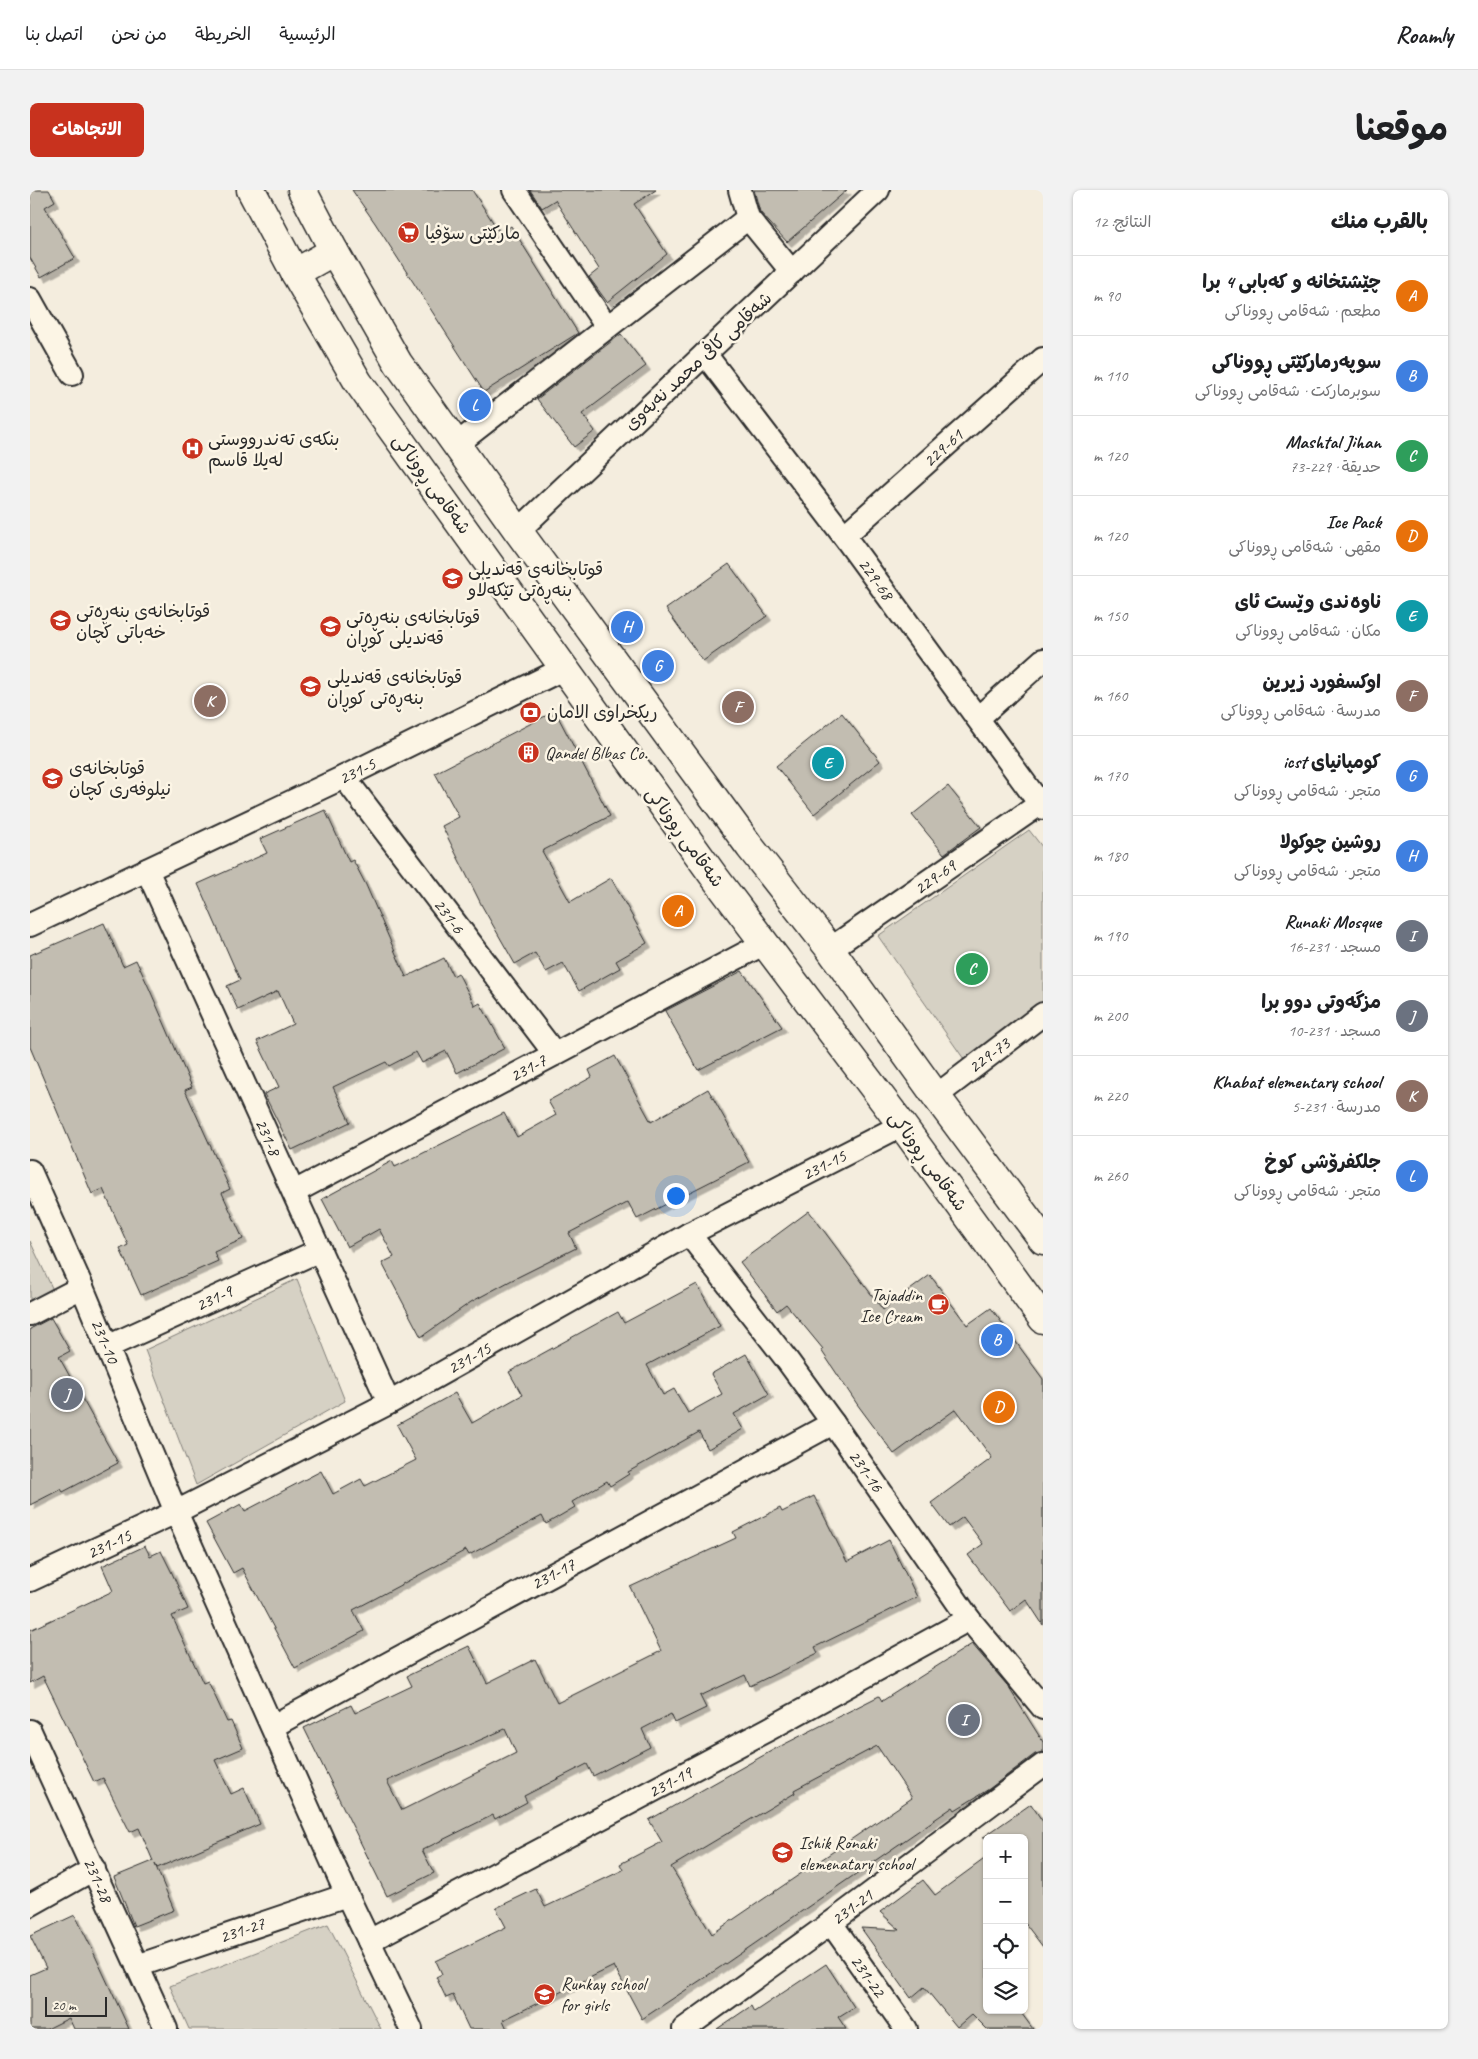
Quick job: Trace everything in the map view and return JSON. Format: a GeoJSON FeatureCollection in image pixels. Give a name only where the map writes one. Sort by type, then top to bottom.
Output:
{"type":"FeatureCollection","features":[{"type":"Feature","properties":{"kind":"main road","name":"شەقامی ڕووناکی"},"geometry":{"type":"LineString","coordinates":[[251,190],[295,273],[358,382],[763,944],[902,1125],[1043,1319]]}},
{"type":"Feature","properties":{"kind":"main road"},"geometry":{"type":"LineString","coordinates":[[302,190],[334,251],[398,363],[518,531],[750,847],[830,950],[1043,1240]]}},
{"type":"Feature","properties":{"kind":"main road"},"geometry":{"type":"LineString","coordinates":[[295,273],[334,251]]}},
{"type":"Feature","properties":{"kind":"street"},"geometry":{"type":"LineString","coordinates":[[514,190],[607,327]]}},
{"type":"Feature","properties":{"kind":"street"},"geometry":{"type":"LineString","coordinates":[[740,190],[748,218],[792,272]]}},
{"type":"Feature","properties":{"kind":"street","name":"شەقامی کافی محمد نەبەوی"},"geometry":{"type":"LineString","coordinates":[[518,531],[878,190]]}},
{"type":"Feature","properties":{"kind":"street"},"geometry":{"type":"LineString","coordinates":[[457,444],[748,218]]}},
{"type":"Feature","properties":{"kind":"street"},"geometry":{"type":"LineString","coordinates":[[30,299],[72,374]]}},
{"type":"Feature","properties":{"kind":"street","name":"229-68"},"geometry":{"type":"LineString","coordinates":[[705,354],[844,536],[1042,806]]}},
{"type":"Feature","properties":{"kind":"street","name":"229-61"},"geometry":{"type":"LineString","coordinates":[[844,536],[1043,359]]}},
{"type":"Feature","properties":{"kind":"street"},"geometry":{"type":"LineString","coordinates":[[978,718],[1043,660]]}},
{"type":"Feature","properties":{"kind":"street","name":"231-5"},"geometry":{"type":"LineString","coordinates":[[30,925],[344,778],[565,668]]}},
{"type":"Feature","properties":{"kind":"street","name":"231-6"},"geometry":{"type":"LineString","coordinates":[[344,778],[554,1054]]}},
{"type":"Feature","properties":{"kind":"street","name":"229-69"},"geometry":{"type":"LineString","coordinates":[[830,950],[1042,806]]}},
{"type":"Feature","properties":{"kind":"street","name":"231-8"},"geometry":{"type":"LineString","coordinates":[[147,870],[389,1403]]}},
{"type":"Feature","properties":{"kind":"street","name":"231-7"},"geometry":{"type":"LineString","coordinates":[[294,1192],[763,944]]}},
{"type":"Feature","properties":{"kind":"street","name":"229-73"},"geometry":{"type":"LineString","coordinates":[[936,1096],[1043,1014]]}},
{"type":"Feature","properties":{"kind":"street","name":"231-15"},"geometry":{"type":"LineString","coordinates":[[30,1580],[176,1512],[389,1403],[689,1234],[902,1125]]}},
{"type":"Feature","properties":{"kind":"street","name":"231-10"},"geometry":{"type":"LineString","coordinates":[[30,1171],[82,1287],[176,1512],[347,1895],[411,2029]]}},
{"type":"Feature","properties":{"kind":"street","name":"231-16"},"geometry":{"type":"LineString","coordinates":[[689,1234],[833,1423],[969,1619],[1043,1708]]}},
{"type":"Feature","properties":{"kind":"street","name":"231-9"},"geometry":{"type":"LineString","coordinates":[[107,1347],[320,1250]]}},
{"type":"Feature","properties":{"kind":"street"},"geometry":{"type":"LineString","coordinates":[[30,1314],[82,1287]]}},
{"type":"Feature","properties":{"kind":"street","name":"231-17"},"geometry":{"type":"LineString","coordinates":[[273,1726],[833,1423]]}},
{"type":"Feature","properties":{"kind":"street","name":"231-19"},"geometry":{"type":"LineString","coordinates":[[369,1941],[770,1729],[969,1619]]}},
{"type":"Feature","properties":{"kind":"street","name":"231-28"},"geometry":{"type":"LineString","coordinates":[[30,1731],[166,2029]]}},
{"type":"Feature","properties":{"kind":"street","name":"231-21"},"geometry":{"type":"LineString","coordinates":[[684,2029],[1043,1766]]}},
{"type":"Feature","properties":{"kind":"street"},"geometry":{"type":"LineString","coordinates":[[30,1905],[94,1870]]}},
{"type":"Feature","properties":{"kind":"street","name":"231-27"},"geometry":{"type":"LineString","coordinates":[[137,1966],[347,1895]]}},
{"type":"Feature","properties":{"kind":"street","name":"231-22"},"geometry":{"type":"LineString","coordinates":[[831,1923],[906,2029]]}},
{"type":"Feature","properties":{"kind":"shaded area"},"geometry":{"type":"Polygon","coordinates":[[[1029,830],[1043,848],[1043,1003],[966,1062],[878,936],[1029,830]]]}},
{"type":"Feature","properties":{"kind":"shaded area"},"geometry":{"type":"Polygon","coordinates":[[[30,1241],[53,1290],[30,1301],[30,1241]]]}},
{"type":"Feature","properties":{"kind":"shaded area"},"geometry":{"type":"Polygon","coordinates":[[[297,1279],[345,1401],[196,1485],[145,1350],[297,1279]]]}},
{"type":"Feature","properties":{"kind":"shaded area"},"geometry":{"type":"Polygon","coordinates":[[[328,1924],[381,2029],[189,2029],[170,1986],[328,1924]]]}},
{"type":"Feature","properties":{"kind":"building"},"geometry":{"type":"Polygon","coordinates":[[[30,190],[49,190],[55,201],[45,207],[75,258],[41,277],[30,258],[30,190]]]}},
{"type":"Feature","properties":{"kind":"building"},"geometry":{"type":"Polygon","coordinates":[[[352,190],[472,190],[500,233],[511,226],[578,333],[484,392],[352,190]]]}},
{"type":"Feature","properties":{"kind":"building"},"geometry":{"type":"Polygon","coordinates":[[[530,190],[656,190],[634,204],[667,254],[607,302],[589,277],[599,269],[555,200],[542,208],[530,190]]]}},
{"type":"Feature","properties":{"kind":"building"},"geometry":{"type":"Polygon","coordinates":[[[754,190],[847,190],[787,242],[760,212],[754,190]]]}},
{"type":"Feature","properties":{"kind":"building"},"geometry":{"type":"Polygon","coordinates":[[[621,334],[646,366],[582,414],[595,431],[574,447],[537,399],[621,334]]]}},
{"type":"Feature","properties":{"kind":"building"},"geometry":{"type":"Polygon","coordinates":[[[729,564],[767,616],[703,661],[666,609],[729,564]]]}},
{"type":"Feature","properties":{"kind":"building"},"geometry":{"type":"Polygon","coordinates":[[[555,711],[610,816],[542,851],[570,902],[611,878],[647,943],[616,961],[620,968],[579,991],[563,963],[546,972],[535,953],[515,964],[482,906],[442,826],[459,817],[435,773],[555,711]]]}},
{"type":"Feature","properties":{"kind":"building"},"geometry":{"type":"Polygon","coordinates":[[[842,713],[880,761],[814,814],[776,766],[842,713]]]}},
{"type":"Feature","properties":{"kind":"building"},"geometry":{"type":"Polygon","coordinates":[[[948,786],[981,827],[944,854],[912,815],[948,786]]]}},
{"type":"Feature","properties":{"kind":"building"},"geometry":{"type":"Polygon","coordinates":[[[325,810],[349,862],[353,860],[366,885],[406,977],[444,958],[453,976],[458,973],[475,1006],[480,1003],[505,1048],[457,1073],[446,1051],[422,1063],[416,1052],[389,1066],[386,1062],[333,1087],[350,1122],[292,1150],[264,1094],[279,1087],[257,1041],[293,1024],[278,991],[238,1010],[227,986],[240,980],[198,884],[267,853],[260,839],[325,810]]]}},
{"type":"Feature","properties":{"kind":"building"},"geometry":{"type":"Polygon","coordinates":[[[104,923],[123,966],[136,960],[149,988],[192,1087],[185,1090],[230,1189],[222,1193],[243,1239],[214,1252],[218,1261],[141,1295],[120,1249],[128,1245],[103,1189],[92,1194],[30,1047],[30,955],[104,923]]]}},
{"type":"Feature","properties":{"kind":"building"},"geometry":{"type":"Polygon","coordinates":[[[742,971],[782,1027],[698,1070],[665,1011],[742,971]]]}},
{"type":"Feature","properties":{"kind":"building"},"geometry":{"type":"Polygon","coordinates":[[[615,1056],[651,1122],[708,1089],[749,1162],[637,1219],[628,1202],[569,1233],[576,1248],[471,1302],[421,1337],[382,1263],[394,1257],[379,1229],[347,1247],[322,1199],[392,1161],[395,1167],[504,1113],[517,1137],[556,1115],[548,1101],[592,1077],[589,1070],[615,1056]]]}},
{"type":"Feature","properties":{"kind":"building"},"geometry":{"type":"Polygon","coordinates":[[[809,1211],[883,1310],[930,1275],[967,1325],[991,1308],[1043,1379],[1043,1625],[1026,1599],[1010,1611],[968,1555],[983,1544],[963,1517],[949,1527],[931,1503],[992,1458],[956,1409],[894,1454],[857,1404],[821,1350],[823,1349],[786,1304],[777,1311],[740,1262],[809,1211]]]}},
{"type":"Feature","properties":{"kind":"building"},"geometry":{"type":"Polygon","coordinates":[[[697,1284],[720,1326],[647,1365],[663,1395],[674,1389],[688,1413],[722,1394],[711,1374],[746,1354],[769,1394],[734,1414],[743,1429],[708,1449],[699,1432],[628,1472],[629,1474],[610,1486],[607,1481],[572,1502],[575,1507],[546,1524],[542,1516],[469,1555],[466,1550],[353,1610],[364,1631],[295,1668],[242,1568],[233,1573],[206,1523],[241,1504],[245,1511],[321,1471],[333,1494],[361,1479],[365,1486],[416,1460],[397,1425],[455,1393],[472,1423],[522,1395],[509,1372],[618,1312],[624,1323],[697,1284]]]}},
{"type":"Feature","properties":{"kind":"building"},"geometry":{"type":"Polygon","coordinates":[[[51,1318],[70,1351],[59,1357],[118,1463],[63,1492],[61,1489],[30,1505],[30,1329],[51,1318]]]}},
{"type":"Feature","properties":{"kind":"building"},"geometry":{"type":"Polygon","coordinates":[[[814,1496],[847,1562],[889,1540],[917,1597],[815,1647],[818,1653],[750,1686],[745,1675],[700,1696],[706,1708],[675,1723],[671,1714],[642,1729],[650,1747],[593,1776],[587,1764],[524,1796],[527,1802],[495,1819],[493,1815],[422,1850],[434,1873],[387,1896],[304,1728],[351,1705],[355,1713],[412,1686],[407,1676],[469,1646],[487,1683],[535,1659],[557,1703],[661,1651],[630,1587],[736,1538],[733,1532],[780,1508],[782,1512],[814,1496]],[[505,1729],[387,1781],[402,1810],[516,1753],[505,1729]]]}},
{"type":"Feature","properties":{"kind":"building"},"geometry":{"type":"Polygon","coordinates":[[[145,1546],[150,1556],[161,1551],[172,1573],[188,1609],[172,1616],[203,1683],[208,1681],[227,1722],[231,1721],[243,1748],[215,1760],[231,1794],[244,1788],[260,1824],[157,1868],[155,1864],[174,1910],[134,1926],[114,1877],[153,1861],[139,1828],[130,1832],[103,1778],[94,1782],[43,1676],[30,1683],[30,1630],[113,1591],[102,1566],[145,1546]]]}},
{"type":"Feature","properties":{"kind":"building"},"geometry":{"type":"Polygon","coordinates":[[[972,1644],[1007,1685],[1043,1742],[1043,1752],[1035,1754],[989,1789],[955,1810],[953,1807],[642,2019],[614,1966],[503,2020],[507,2029],[469,2029],[453,1995],[446,1998],[436,1977],[442,1974],[436,1961],[506,1927],[496,1908],[536,1889],[545,1907],[623,1870],[620,1864],[662,1842],[649,1820],[773,1750],[879,1696],[882,1701],[972,1644]],[[877,1746],[794,1790],[795,1793],[671,1867],[712,1934],[912,1798],[877,1746]]]}},
{"type":"Feature","properties":{"kind":"building"},"geometry":{"type":"Polygon","coordinates":[[[1031,1804],[1043,1822],[1043,1947],[1028,1927],[1028,1834],[988,1834],[1031,1804]]]}},
{"type":"Feature","properties":{"kind":"building"},"geometry":{"type":"Polygon","coordinates":[[[983,1860],[983,2014],[1022,2014],[1033,2029],[987,2029],[972,2014],[957,2027],[924,1987],[911,1998],[861,1928],[900,1930],[880,1912],[923,1880],[935,1895],[983,1860]]]}},
{"type":"Feature","properties":{"kind":"building"},"geometry":{"type":"Polygon","coordinates":[[[75,1915],[129,2029],[74,2029],[69,2018],[47,2029],[30,2029],[30,1975],[46,1968],[30,1936],[75,1915]]]}},
{"type":"Feature","properties":{"kind":"building"},"geometry":{"type":"Polygon","coordinates":[[[826,1964],[854,2007],[838,2017],[846,2029],[717,2029],[751,2006],[754,2012],[826,1964]]]}},
{"type":"Feature","properties":{"kind":"place","name":"مارکێتی سۆفیا"},"geometry":{"type":"Point","coordinates":[409,233]}},
{"type":"Feature","properties":{"kind":"place","name":"جلکفرۆشی کوخ"},"geometry":{"type":"Point","coordinates":[475,405]}},
{"type":"Feature","properties":{"kind":"place","name":"بنکەی تەندرووستی لەیلا قاسم"},"geometry":{"type":"Point","coordinates":[192,449]}},
{"type":"Feature","properties":{"kind":"place","name":"قوتابخانەی قەندیلی بنەڕەتی تێكەلاو"},"geometry":{"type":"Point","coordinates":[452,579]}},
{"type":"Feature","properties":{"kind":"place","name":"قوتابخانەی بنەڕەتی خەباتی کچان"},"geometry":{"type":"Point","coordinates":[60,621]}},
{"type":"Feature","properties":{"kind":"place","name":"قوتابخانەی بنەڕەتی قەندیلی کوڕان"},"geometry":{"type":"Point","coordinates":[330,627]}},
{"type":"Feature","properties":{"kind":"place","name":"روشين چوكولا"},"geometry":{"type":"Point","coordinates":[627,627]}},
{"type":"Feature","properties":{"kind":"place","name":"كومپانياى icst"},"geometry":{"type":"Point","coordinates":[658,666]}},
{"type":"Feature","properties":{"kind":"place","name":"قوتابخانەی قەندیلی بنەڕەتی کوڕان"},"geometry":{"type":"Point","coordinates":[311,687]}},
{"type":"Feature","properties":{"kind":"place","name":"Khabat elementary school"},"geometry":{"type":"Point","coordinates":[210,701]}},
{"type":"Feature","properties":{"kind":"place","name":"اوكسفورد زيرين"},"geometry":{"type":"Point","coordinates":[738,707]}},
{"type":"Feature","properties":{"kind":"place","name":"ريكخراوى الامان"},"geometry":{"type":"Point","coordinates":[531,712]}},
{"type":"Feature","properties":{"kind":"place","name":"Qandel Blbas Co."},"geometry":{"type":"Point","coordinates":[529,753]}},
{"type":"Feature","properties":{"kind":"place","name":"ناوەندی وێست ئای"},"geometry":{"type":"Point","coordinates":[828,763]}},
{"type":"Feature","properties":{"kind":"place","name":"قوتابخانەی نیلوفەری کچان"},"geometry":{"type":"Point","coordinates":[53,778]}},
{"type":"Feature","properties":{"kind":"place","name":"چێشتخانە و کەبابی 4 برا"},"geometry":{"type":"Point","coordinates":[678,911]}},
{"type":"Feature","properties":{"kind":"place","name":"Mashtal Jihan"},"geometry":{"type":"Point","coordinates":[972,969]}},
{"type":"Feature","properties":{"kind":"place","name":"Tajaddin Ice Cream"},"geometry":{"type":"Point","coordinates":[938,1305]}},
{"type":"Feature","properties":{"kind":"place","name":"سوپەرمارکێتی ڕووناکی"},"geometry":{"type":"Point","coordinates":[997,1340]}},
{"type":"Feature","properties":{"kind":"place","name":"مزگەوتی دوو برا"},"geometry":{"type":"Point","coordinates":[67,1394]}},
{"type":"Feature","properties":{"kind":"place","name":"Ice Pack"},"geometry":{"type":"Point","coordinates":[999,1407]}},
{"type":"Feature","properties":{"kind":"place","name":"Runaki Mosque"},"geometry":{"type":"Point","coordinates":[964,1720]}},
{"type":"Feature","properties":{"kind":"place","name":"Ishik Ronaki elemenatary school"},"geometry":{"type":"Point","coordinates":[783,1853]}},
{"type":"Feature","properties":{"kind":"place","name":"Runkay school for girls"},"geometry":{"type":"Point","coordinates":[545,1994]}}]}
